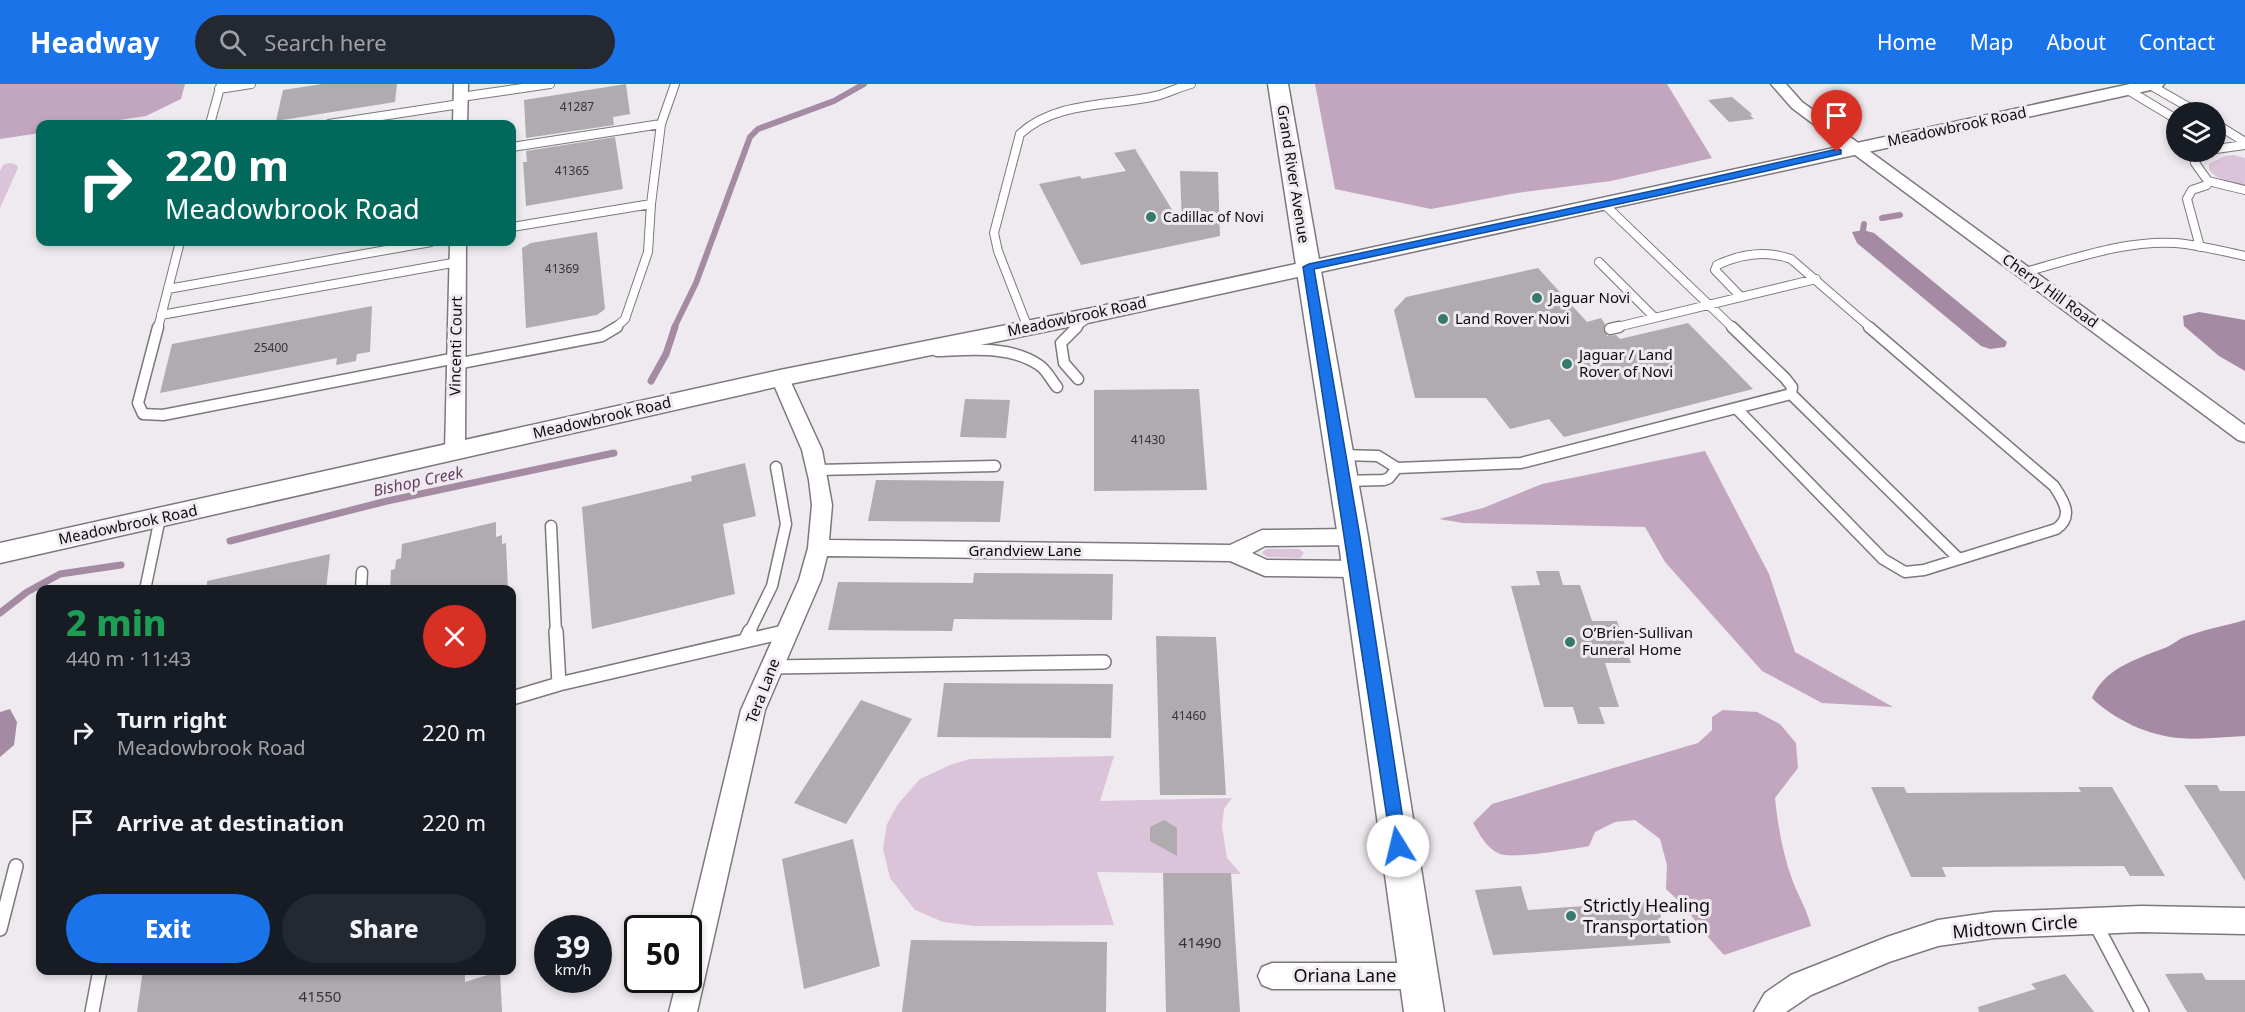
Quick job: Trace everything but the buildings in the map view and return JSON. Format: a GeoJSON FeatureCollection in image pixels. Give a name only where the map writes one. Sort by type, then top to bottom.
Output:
{"type":"FeatureCollection","features":[{"type":"Feature","properties":{"kind":"main road","name":"Grand River Avenue"},"geometry":{"type":"LineString","coordinates":[[1278,84],[1353,537],[1424,1012]]}},
{"type":"Feature","properties":{"kind":"street","name":"Cherry Hill Road"},"geometry":{"type":"LineString","coordinates":[[1778,84],[1797,105],[2245,435]]}},
{"type":"Feature","properties":{"kind":"street","name":"Meadowbrook Road"},"geometry":{"type":"LineString","coordinates":[[0,553],[780,378],[1092,315],[2153,84]]}},
{"type":"Feature","properties":{"kind":"street"},"geometry":{"type":"LineString","coordinates":[[460,95],[460,120]]}},
{"type":"Feature","properties":{"kind":"street","name":"Vincenti Court"},"geometry":{"type":"LineString","coordinates":[[454,451],[458,246]]}},
{"type":"Feature","properties":{"kind":"street","name":"Tera Lane"},"geometry":{"type":"LineString","coordinates":[[683,1012],[753,710],[810,580],[818,548],[822,505],[817,470],[812,450],[780,378]]}},
{"type":"Feature","properties":{"kind":"street","name":"Grandview Lane"},"geometry":{"type":"LineString","coordinates":[[1233,553],[1262,538],[1353,537]]}},
{"type":"Feature","properties":{"kind":"street","name":"Grandview Lane"},"geometry":{"type":"LineString","coordinates":[[818,548],[1233,553],[1265,568],[1358,569]]}},
{"type":"Feature","properties":{"kind":"street","name":"Midtown Circle"},"geometry":{"type":"LineString","coordinates":[[1768,1012],[1775,1003],[1801,985],[1887,950],[1938,933],[1994,925],[2094,921],[2245,921]]}},
{"type":"Feature","properties":{"kind":"street","name":"Oriana Lane"},"geometry":{"type":"LineString","coordinates":[[1272,976],[1418,976]]}},
{"type":"Feature","properties":{"kind":"lane"},"geometry":{"type":"LineString","coordinates":[[211,120],[220,86],[251,84]]}},
{"type":"Feature","properties":{"kind":"lane"},"geometry":{"type":"LineString","coordinates":[[347,120],[460,95],[550,84]]}},
{"type":"Feature","properties":{"kind":"lane"},"geometry":{"type":"LineString","coordinates":[[179,246],[138,403],[143,414],[153,415],[602,336],[618,326],[629,310],[648,252],[651,204],[661,124],[675,84]]}},
{"type":"Feature","properties":{"kind":"lane"},"geometry":{"type":"LineString","coordinates":[[1028,328],[998,251],[994,232],[1020,134],[1024,128],[1049,115],[1157,95],[1191,84]]}},
{"type":"Feature","properties":{"kind":"lane"},"geometry":{"type":"LineString","coordinates":[[2153,84],[2181,102]]}},
{"type":"Feature","properties":{"kind":"lane"},"geometry":{"type":"LineString","coordinates":[[2128,90],[2166,112]]}},
{"type":"Feature","properties":{"kind":"lane"},"geometry":{"type":"LineString","coordinates":[[516,146],[661,124]]}},
{"type":"Feature","properties":{"kind":"lane"},"geometry":{"type":"LineString","coordinates":[[2226,131],[2245,144]]}},
{"type":"Feature","properties":{"kind":"lane"},"geometry":{"type":"LineString","coordinates":[[2226,147],[2245,144]]}},
{"type":"Feature","properties":{"kind":"lane"},"geometry":{"type":"LineString","coordinates":[[2195,162],[2208,181],[2245,190]]}},
{"type":"Feature","properties":{"kind":"lane"},"geometry":{"type":"LineString","coordinates":[[2200,247],[2187,199],[2192,190],[2207,184],[2208,181]]}},
{"type":"Feature","properties":{"kind":"lane"},"geometry":{"type":"LineString","coordinates":[[516,226],[651,204]]}},
{"type":"Feature","properties":{"kind":"lane"},"geometry":{"type":"LineString","coordinates":[[1605,204],[1785,378],[1792,387],[1791,394]]}},
{"type":"Feature","properties":{"kind":"lane"},"geometry":{"type":"LineString","coordinates":[[2025,272],[2140,244],[2168,243],[2245,256]]}},
{"type":"Feature","properties":{"kind":"lane"},"geometry":{"type":"LineString","coordinates":[[168,289],[409,246]]}},
{"type":"Feature","properties":{"kind":"lane"},"geometry":{"type":"LineString","coordinates":[[1736,408],[1882,560],[1905,572],[1915,572],[1959,559],[2062,525],[2066,520],[2067,506],[2054,486],[1791,259],[1774,252],[1717,266],[1715,270],[1718,276],[1741,297]]}},
{"type":"Feature","properties":{"kind":"lane"},"geometry":{"type":"LineString","coordinates":[[161,315],[458,262]]}},
{"type":"Feature","properties":{"kind":"lane"},"geometry":{"type":"LineString","coordinates":[[1599,262],[1655,318]]}},
{"type":"Feature","properties":{"kind":"lane"},"geometry":{"type":"LineString","coordinates":[[1610,329],[1816,279]]}},
{"type":"Feature","properties":{"kind":"lane"},"geometry":{"type":"LineString","coordinates":[[1078,379],[1064,363],[1061,343],[1092,315]]}},
{"type":"Feature","properties":{"kind":"lane"},"geometry":{"type":"LineString","coordinates":[[913,351],[987,351],[1010,354],[1038,364],[1056,387]]}},
{"type":"Feature","properties":{"kind":"lane"},"geometry":{"type":"LineString","coordinates":[[1791,394],[1959,559]]}},
{"type":"Feature","properties":{"kind":"lane"},"geometry":{"type":"LineString","coordinates":[[1342,468],[1378,456],[1397,468],[1521,463],[1791,394]]}},
{"type":"Feature","properties":{"kind":"lane"},"geometry":{"type":"LineString","coordinates":[[817,470],[995,466]]}},
{"type":"Feature","properties":{"kind":"lane"},"geometry":{"type":"LineString","coordinates":[[745,641],[772,585],[786,524],[776,467]]}},
{"type":"Feature","properties":{"kind":"lane"},"geometry":{"type":"LineString","coordinates":[[1342,468],[1384,480],[1389,478],[1397,468]]}},
{"type":"Feature","properties":{"kind":"lane"},"geometry":{"type":"LineString","coordinates":[[146,585],[160,518]]}},
{"type":"Feature","properties":{"kind":"lane"},"geometry":{"type":"LineString","coordinates":[[550,526],[559,684]]}},
{"type":"Feature","properties":{"kind":"lane"},"geometry":{"type":"LineString","coordinates":[[361,585],[362,572]]}},
{"type":"Feature","properties":{"kind":"lane"},"geometry":{"type":"LineString","coordinates":[[516,697],[559,684],[788,631]]}},
{"type":"Feature","properties":{"kind":"lane"},"geometry":{"type":"LineString","coordinates":[[772,667],[1104,662]]}},
{"type":"Feature","properties":{"kind":"lane"},"geometry":{"type":"LineString","coordinates":[[0,929],[16,866]]}},
{"type":"Feature","properties":{"kind":"lane"},"geometry":{"type":"LineString","coordinates":[[2094,921],[2142,1012]]}},
{"type":"Feature","properties":{"kind":"lane"},"geometry":{"type":"LineString","coordinates":[[92,1012],[99,975]]}},
{"type":"Feature","properties":{"kind":"shaded area"},"geometry":{"type":"Polygon","coordinates":[[[0,84],[185,84],[181,99],[146,116],[120,120],[36,120],[36,134],[0,139],[0,84]]]}},
{"type":"Feature","properties":{"kind":"shaded area"},"geometry":{"type":"Polygon","coordinates":[[[1315,84],[1667,84],[1712,158],[1611,181],[1517,193],[1431,209],[1335,189],[1315,84]]]}},
{"type":"Feature","properties":{"kind":"shaded area"},"geometry":{"type":"Polygon","coordinates":[[[2226,156],[2245,158],[2245,186],[2221,179],[2209,170],[2209,164],[2213,162],[2226,162],[2226,156]]]}},
{"type":"Feature","properties":{"kind":"shaded area"},"geometry":{"type":"Polygon","coordinates":[[[10,163],[17,165],[18,168],[0,208],[0,171],[3,165],[10,163]]]}},
{"type":"Feature","properties":{"kind":"shaded area"},"geometry":{"type":"Polygon","coordinates":[[[1863,230],[1874,233],[2007,342],[2005,347],[1990,349],[1981,346],[1857,243],[1852,232],[1863,230]]]}},
{"type":"Feature","properties":{"kind":"shaded area"},"geometry":{"type":"Polygon","coordinates":[[[2199,312],[2245,320],[2245,371],[2219,356],[2184,326],[2183,316],[2199,312]]]}},
{"type":"Feature","properties":{"kind":"shaded area"},"geometry":{"type":"Polygon","coordinates":[[[1705,451],[1769,574],[1795,652],[1893,707],[1822,703],[1762,671],[1665,562],[1645,527],[1463,523],[1439,519],[1483,508],[1542,484],[1705,451]]]}},
{"type":"Feature","properties":{"kind":"shaded area"},"geometry":{"type":"Polygon","coordinates":[[[1266,549],[1299,549],[1304,553],[1300,558],[1267,557],[1262,553],[1266,549]]]}},
{"type":"Feature","properties":{"kind":"shaded area"},"geometry":{"type":"Polygon","coordinates":[[[2245,620],[2245,736],[2204,739],[2168,737],[2132,725],[2110,713],[2092,698],[2104,680],[2121,667],[2189,635],[2245,620]]]}},
{"type":"Feature","properties":{"kind":"shaded area"},"geometry":{"type":"Polygon","coordinates":[[[10,709],[17,722],[14,745],[0,757],[0,712],[10,709]]]}},
{"type":"Feature","properties":{"kind":"shaded area"},"geometry":{"type":"Polygon","coordinates":[[[1723,710],[1757,712],[1780,724],[1796,743],[1798,768],[1775,798],[1786,862],[1811,926],[1724,955],[1666,889],[1667,865],[1660,839],[1635,820],[1615,822],[1595,832],[1589,846],[1517,855],[1500,854],[1491,848],[1473,823],[1492,804],[1698,743],[1712,730],[1712,717],[1723,710]]]}},
{"type":"Feature","properties":{"kind":"shaded area"},"geometry":{"type":"Polygon","coordinates":[[[1114,756],[1100,801],[1232,798],[1224,809],[1222,827],[1227,858],[1241,874],[1097,872],[1114,925],[974,926],[943,922],[915,910],[890,878],[883,849],[887,824],[898,804],[920,779],[950,765],[970,759],[1114,756]]]}},
{"type":"Feature","properties":{"kind":"waterway","name":"Bishop Creek"},"geometry":{"type":"LineString","coordinates":[[674,328],[696,283],[750,137],[758,129],[834,101],[864,84]]}},
{"type":"Feature","properties":{"kind":"waterway"},"geometry":{"type":"LineString","coordinates":[[1882,218],[1900,215]]}},
{"type":"Feature","properties":{"kind":"waterway"},"geometry":{"type":"LineString","coordinates":[[1863,230],[1864,224]]}},
{"type":"Feature","properties":{"kind":"waterway","name":"Bishop Creek"},"geometry":{"type":"LineString","coordinates":[[651,381],[666,354],[675,327]]}},
{"type":"Feature","properties":{"kind":"waterway","name":"Bishop Creek"},"geometry":{"type":"LineString","coordinates":[[230,541],[387,501],[614,453]]}},
{"type":"Feature","properties":{"kind":"waterway","name":"Bishop Creek"},"geometry":{"type":"LineString","coordinates":[[40,585],[60,574],[121,565]]}},
{"type":"Feature","properties":{"kind":"waterway","name":"Bishop Creek"},"geometry":{"type":"LineString","coordinates":[[0,613],[36,587]]}},
{"type":"Feature","properties":{"kind":"place","name":"Cadillac of Novi"},"geometry":{"type":"Point","coordinates":[1151,217]}},
{"type":"Feature","properties":{"kind":"place","name":"Jaguar Novi"},"geometry":{"type":"Point","coordinates":[1537,298]}},
{"type":"Feature","properties":{"kind":"place","name":"Land Rover Novi"},"geometry":{"type":"Point","coordinates":[1443,319]}},
{"type":"Feature","properties":{"kind":"place","name":"Jaguar / Land Rover of Novi"},"geometry":{"type":"Point","coordinates":[1567,364]}},
{"type":"Feature","properties":{"kind":"place","name":"O’Brien-Sullivan Funeral Home"},"geometry":{"type":"Point","coordinates":[1570,642]}},
{"type":"Feature","properties":{"kind":"place","name":"Strictly Healing Transportation"},"geometry":{"type":"Point","coordinates":[1571,916]}},
{"type":"Feature","properties":{"kind":"route"},"geometry":{"type":"LineString","coordinates":[[1398,846],[1353,537],[1309,267],[1520,223],[1837,152]]}}]}
